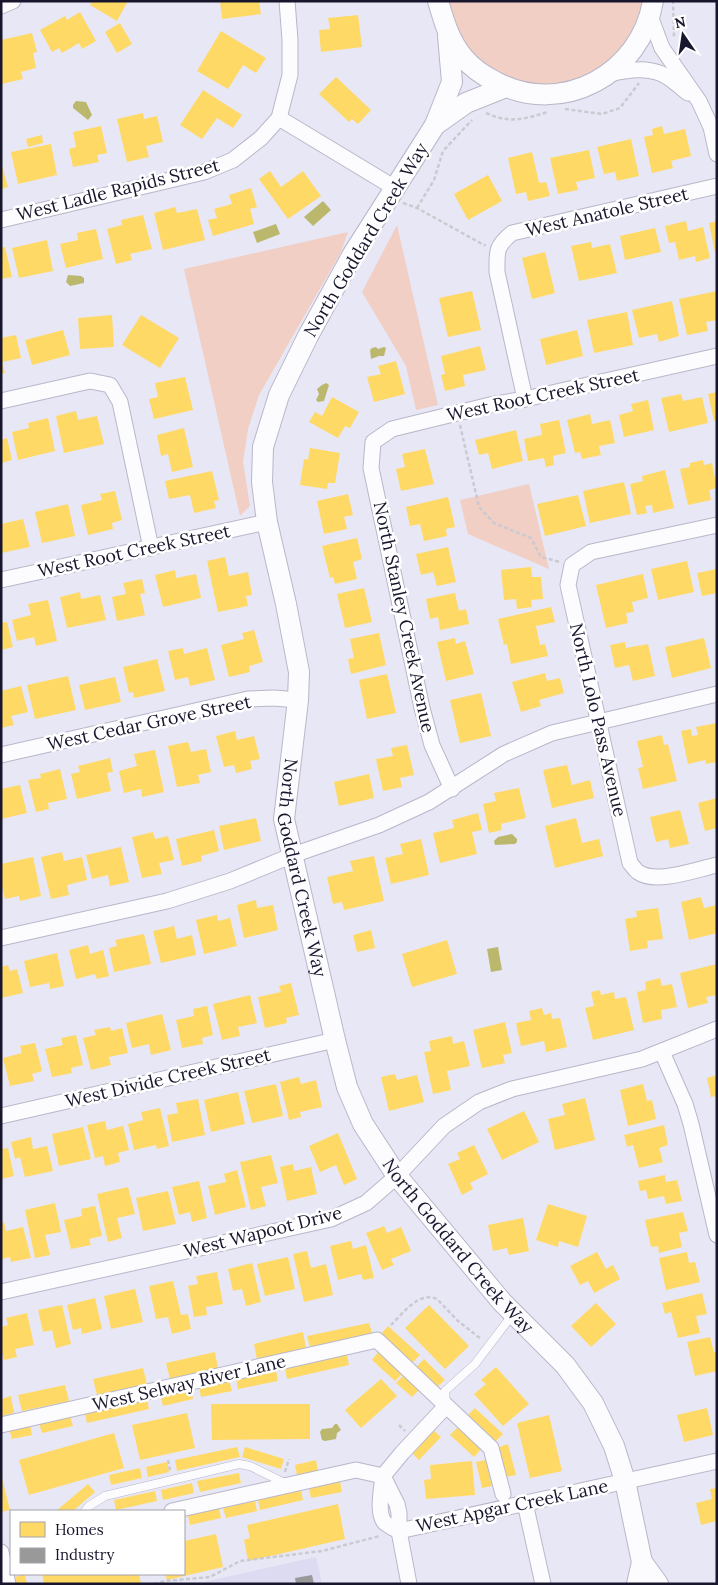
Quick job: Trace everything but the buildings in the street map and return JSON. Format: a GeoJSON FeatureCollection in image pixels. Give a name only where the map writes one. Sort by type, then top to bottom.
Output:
{"type":"FeatureCollection","features":[{"type":"Feature","properties":{"kind":"street"},"geometry":{"type":"LineString","coordinates":[[1,6],[13,1]]}},
{"type":"Feature","properties":{"kind":"street"},"geometry":{"type":"LineString","coordinates":[[287,1],[290,74],[278,118],[392,193]]}},
{"type":"Feature","properties":{"kind":"street"},"geometry":{"type":"LineString","coordinates":[[438,1],[448,36],[463,57],[483,75],[506,87],[532,94],[560,94],[586,87],[610,74],[630,69],[647,70],[662,75],[699,102]]}},
{"type":"Feature","properties":{"kind":"street"},"geometry":{"type":"LineString","coordinates":[[610,74],[635,48],[651,9]]}},
{"type":"Feature","properties":{"kind":"street"},"geometry":{"type":"LineString","coordinates":[[651,9],[662,48],[699,102],[711,127],[717,154]]}},
{"type":"Feature","properties":{"kind":"street","name":"North Goddard Creek Way"},"geometry":{"type":"LineString","coordinates":[[448,36],[452,82],[435,125],[353,254],[312,327],[279,395],[263,447],[262,482],[267,522],[299,672],[298,700],[284,818],[347,1087],[363,1124],[397,1176],[502,1302],[566,1365],[592,1403],[614,1446],[625,1481],[642,1562],[658,1584]]}},
{"type":"Feature","properties":{"kind":"street","name":"North Goddard Creek Way"},"geometry":{"type":"LineString","coordinates":[[435,125],[466,103],[506,87]]}},
{"type":"Feature","properties":{"kind":"street","name":"West Ladle Rapids Street"},"geometry":{"type":"LineString","coordinates":[[1,220],[204,172],[233,160],[261,138],[278,118]]}},
{"type":"Feature","properties":{"kind":"street","name":"West Anatole Street"},"geometry":{"type":"LineString","coordinates":[[500,243],[512,233],[717,186]]}},
{"type":"Feature","properties":{"kind":"street"},"geometry":{"type":"LineString","coordinates":[[500,243],[497,256],[497,272],[525,400]]}},
{"type":"Feature","properties":{"kind":"street","name":"West Root Creek Street"},"geometry":{"type":"LineString","coordinates":[[373,442],[392,429],[717,356]]}},
{"type":"Feature","properties":{"kind":"street"},"geometry":{"type":"LineString","coordinates":[[1,401],[90,381],[110,385],[120,402],[151,548]]}},
{"type":"Feature","properties":{"kind":"street","name":"North Stanley Creek Avenue"},"geometry":{"type":"LineString","coordinates":[[373,442],[371,468],[422,708],[432,745],[452,789]]}},
{"type":"Feature","properties":{"kind":"street","name":"West Root Creek Street"},"geometry":{"type":"LineString","coordinates":[[1,580],[267,522]]}},
{"type":"Feature","properties":{"kind":"street"},"geometry":{"type":"LineString","coordinates":[[572,565],[591,552],[717,525]]}},
{"type":"Feature","properties":{"kind":"street","name":"North Lolo Pass Avenue"},"geometry":{"type":"LineString","coordinates":[[572,565],[568,585],[630,863],[638,872],[650,877],[664,877],[717,865]]}},
{"type":"Feature","properties":{"kind":"street"},"geometry":{"type":"LineString","coordinates":[[1,938],[167,901],[230,881],[293,855],[379,825],[452,789],[504,754],[552,733],[717,694]]}},
{"type":"Feature","properties":{"kind":"street","name":"West Cedar Grove Street"},"geometry":{"type":"LineString","coordinates":[[1,756],[248,699],[274,698],[298,700]]}},
{"type":"Feature","properties":{"kind":"street","name":"West Wapoot Drive"},"geometry":{"type":"LineString","coordinates":[[1,1292],[331,1219],[366,1203],[397,1176],[444,1126],[479,1102],[512,1089],[642,1059],[717,1029]]}},
{"type":"Feature","properties":{"kind":"street","name":"West Divide Creek Street"},"geometry":{"type":"LineString","coordinates":[[1,1116],[335,1040]]}},
{"type":"Feature","properties":{"kind":"street"},"geometry":{"type":"LineString","coordinates":[[662,1052],[685,1104],[716,1227]]}},
{"type":"Feature","properties":{"kind":"street","name":"West Selway River Lane"},"geometry":{"type":"LineString","coordinates":[[1,1426],[377,1340],[446,1406]]}},
{"type":"Feature","properties":{"kind":"street"},"geometry":{"type":"LineString","coordinates":[[384,1476],[402,1453],[446,1406],[491,1448],[503,1494]]}},
{"type":"Feature","properties":{"kind":"street","name":"West Apgar Creek Lane"},"geometry":{"type":"LineString","coordinates":[[392,1533],[717,1461]]}},
{"type":"Feature","properties":{"kind":"street"},"geometry":{"type":"LineString","coordinates":[[176,1510],[356,1470],[384,1476]]}},
{"type":"Feature","properties":{"kind":"street"},"geometry":{"type":"LineString","coordinates":[[384,1476],[400,1513],[392,1533],[409,1584]]}},
{"type":"Feature","properties":{"kind":"street"},"geometry":{"type":"LineString","coordinates":[[525,1503],[543,1584]]}},
{"type":"Feature","properties":{"kind":"street"},"geometry":{"type":"LineString","coordinates":[[1,1551],[8,1584]]}},
{"type":"Feature","properties":{"kind":"street","name":"North Goddard Creek Way"},"geometry":{"type":"LineString","coordinates":[[637,1584],[642,1562]]}},
{"type":"Feature","properties":{"kind":"lane"},"geometry":{"type":"LineString","coordinates":[[446,1406],[445,1392],[475,1364],[513,1313]]}},
{"type":"Feature","properties":{"kind":"lane"},"geometry":{"type":"LineString","coordinates":[[86,1510],[88,1506],[105,1496],[239,1464],[250,1466],[289,1485]]}},
{"type":"Feature","properties":{"kind":"path"},"geometry":{"type":"LineString","coordinates":[[392,193],[484,245],[500,243]]}},
{"type":"Feature","properties":{"kind":"path"},"geometry":{"type":"LineString","coordinates":[[458,413],[480,507],[494,523],[531,538],[541,557],[572,565]]}},
{"type":"Feature","properties":{"kind":"path"},"geometry":{"type":"LineString","coordinates":[[391,1325],[420,1298],[426,1296],[433,1297],[438,1299],[458,1321],[472,1330],[481,1339]]}},
{"type":"Feature","properties":{"kind":"path"},"geometry":{"type":"LineString","coordinates":[[154,1584],[165,1581],[210,1577],[240,1561],[322,1551],[392,1533]]}},
{"type":"Feature","properties":{"kind":"shaded area"},"geometry":{"type":"Polygon","coordinates":[[[443,1],[647,1],[630,45],[576,86],[534,89],[476,63],[453,33],[443,1]]]}},
{"type":"Feature","properties":{"kind":"shaded area"},"geometry":{"type":"Polygon","coordinates":[[[76,101],[86,102],[92,115],[88,120],[73,108],[76,101]]]}},
{"type":"Feature","properties":{"kind":"shaded area"},"geometry":{"type":"Polygon","coordinates":[[[323,201],[331,210],[313,226],[304,217],[323,201]]]}},
{"type":"Feature","properties":{"kind":"shaded area"},"geometry":{"type":"Polygon","coordinates":[[[276,224],[280,234],[257,243],[253,232],[276,224]]]}},
{"type":"Feature","properties":{"kind":"shaded area"},"geometry":{"type":"Polygon","coordinates":[[[397,225],[438,405],[416,410],[406,366],[362,292],[397,225]]]}},
{"type":"Feature","properties":{"kind":"shaded area"},"geometry":{"type":"Polygon","coordinates":[[[348,232],[341,252],[259,395],[248,429],[243,462],[250,506],[240,516],[184,269],[348,232]]]}},
{"type":"Feature","properties":{"kind":"shaded area"},"geometry":{"type":"Polygon","coordinates":[[[68,275],[81,276],[84,278],[84,283],[70,286],[66,282],[68,275]]]}},
{"type":"Feature","properties":{"kind":"shaded area"},"geometry":{"type":"Polygon","coordinates":[[[376,347],[378,349],[386,348],[384,356],[371,359],[370,350],[376,347]]]}},
{"type":"Feature","properties":{"kind":"shaded area"},"geometry":{"type":"Polygon","coordinates":[[[326,383],[329,385],[324,401],[318,402],[316,400],[319,394],[317,389],[326,383]]]}},
{"type":"Feature","properties":{"kind":"shaded area"},"geometry":{"type":"Polygon","coordinates":[[[529,484],[549,569],[468,534],[460,500],[529,484]]]}},
{"type":"Feature","properties":{"kind":"shaded area"},"geometry":{"type":"Polygon","coordinates":[[[512,834],[517,839],[515,844],[495,845],[494,841],[498,837],[512,834]]]}},
{"type":"Feature","properties":{"kind":"shaded area"},"geometry":{"type":"Polygon","coordinates":[[[498,947],[502,970],[491,972],[487,949],[498,947]]]}},
{"type":"Feature","properties":{"kind":"shaded area"},"geometry":{"type":"Polygon","coordinates":[[[335,1424],[341,1430],[337,1433],[336,1439],[322,1440],[320,1432],[322,1429],[332,1428],[335,1424]]]}},
{"type":"Feature","properties":{"kind":"shaded area"},"geometry":{"type":"Polygon","coordinates":[[[316,1557],[322,1584],[195,1584],[316,1557]]]}}]}
